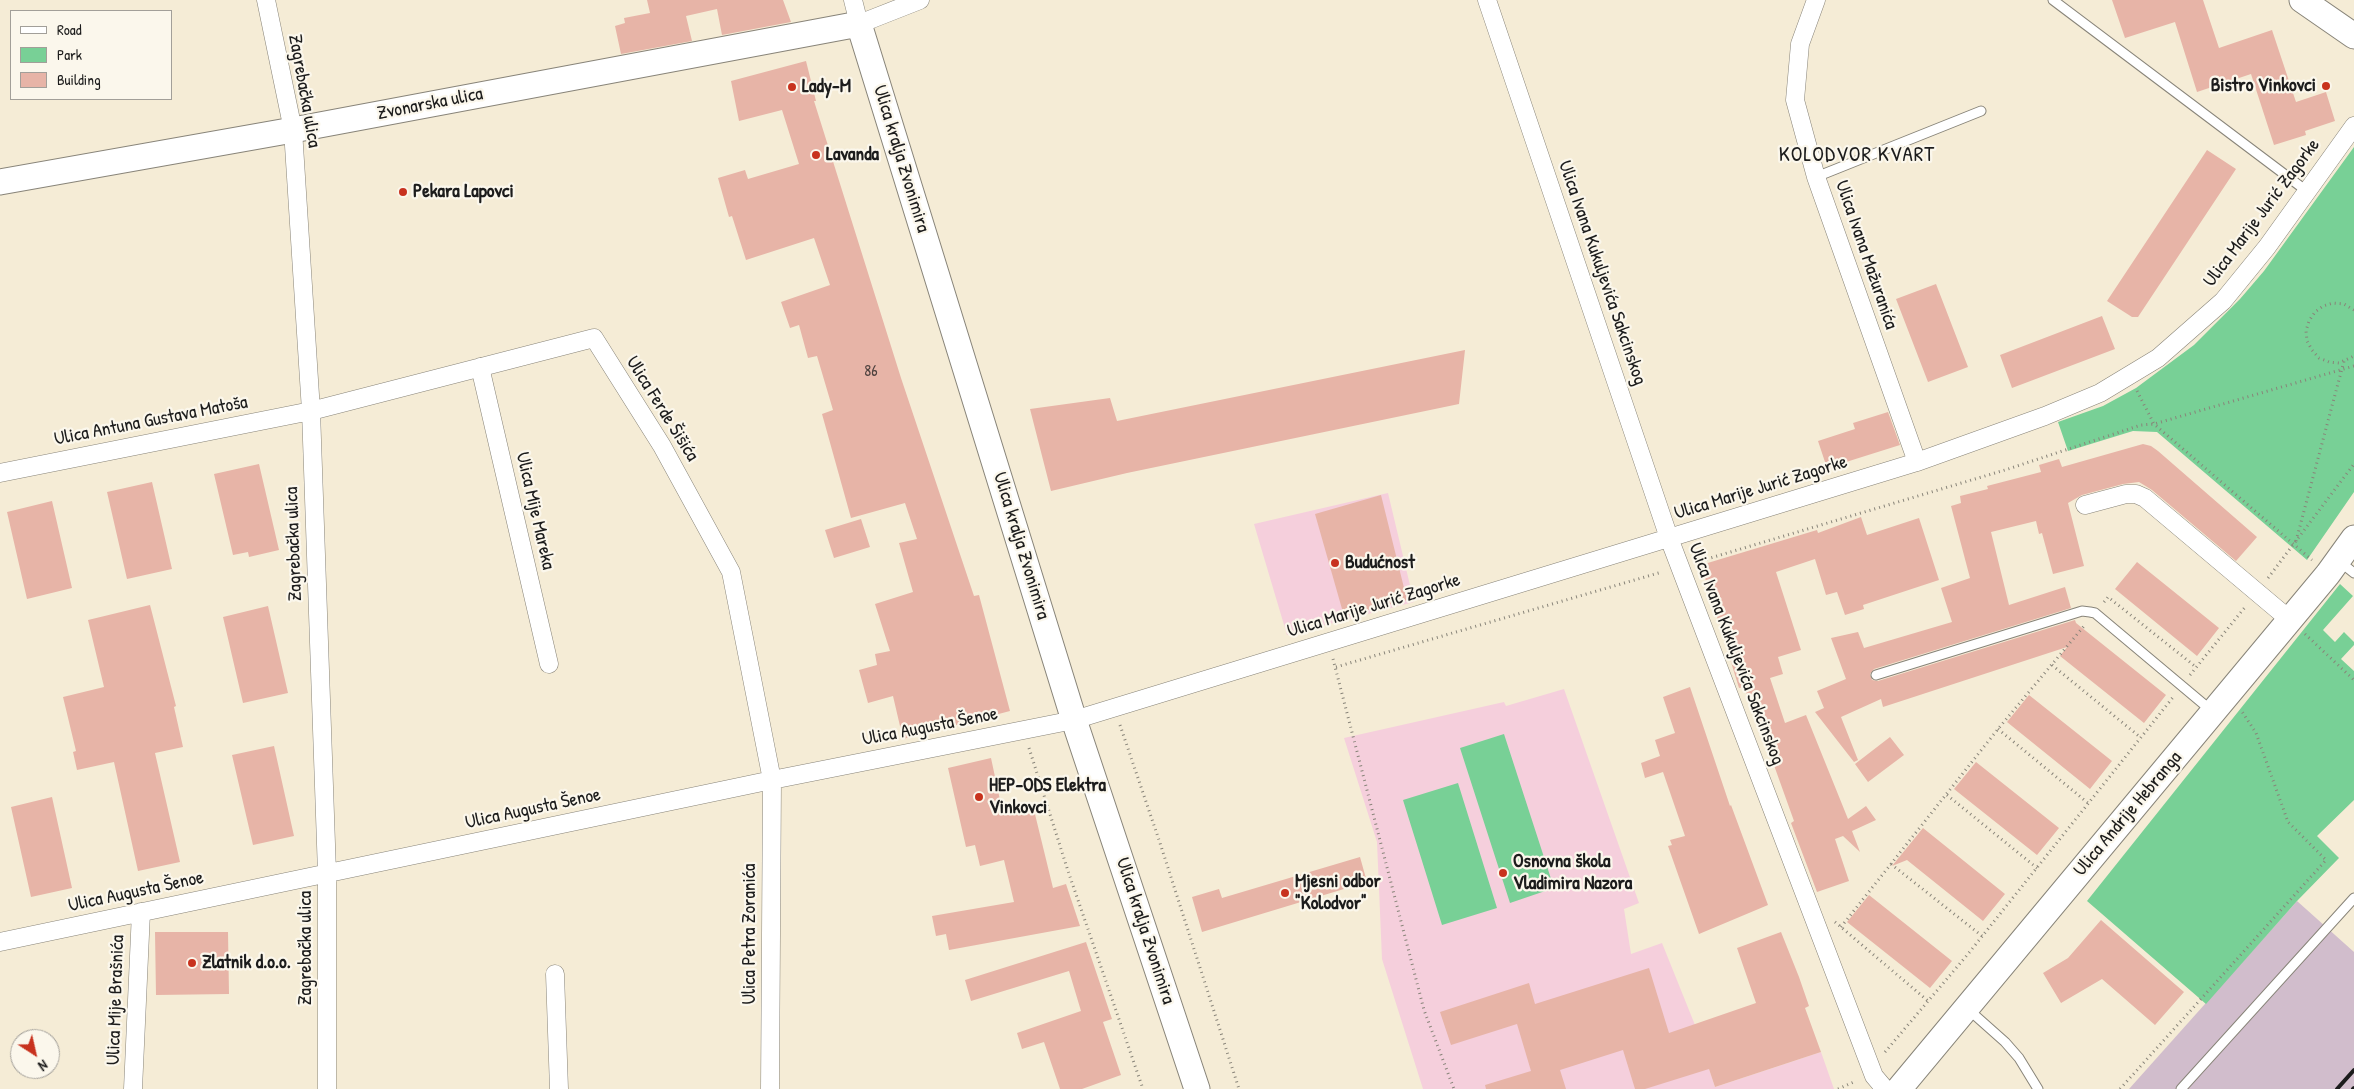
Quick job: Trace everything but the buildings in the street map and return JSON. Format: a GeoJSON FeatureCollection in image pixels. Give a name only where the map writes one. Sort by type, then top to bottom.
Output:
{"type":"FeatureCollection","features":[{"type":"Feature","properties":{"kind":"main road"},"geometry":{"type":"LineString","coordinates":[[2302,0],[2354,36]]}},
{"type":"Feature","properties":{"kind":"main road","name":"Zvonarska ulica"},"geometry":{"type":"LineString","coordinates":[[0,182],[293,130],[860,24]]}},
{"type":"Feature","properties":{"kind":"main road","name":"Ulica kralja Zvonimira"},"geometry":{"type":"LineString","coordinates":[[860,24],[1074,720],[1197,1089]]}},
{"type":"Feature","properties":{"kind":"main road","name":"Ulica Andrije Hebranga"},"geometry":{"type":"LineString","coordinates":[[1899,1089],[2290,620],[2340,569],[2354,538]]}},
{"type":"Feature","properties":{"kind":"street","name":"Zagrebačka ulica"},"geometry":{"type":"LineString","coordinates":[[266,0],[293,130],[311,411],[327,873],[327,1089]]}},
{"type":"Feature","properties":{"kind":"street","name":"Ulica kralja Zvonimira"},"geometry":{"type":"LineString","coordinates":[[852,0],[860,24]]}},
{"type":"Feature","properties":{"kind":"street"},"geometry":{"type":"LineString","coordinates":[[860,24],[920,0]]}},
{"type":"Feature","properties":{"kind":"street","name":"Ulica Ivana Kukuljevića Sakcinskog"},"geometry":{"type":"LineString","coordinates":[[1487,0],[1669,538],[1874,1076],[1885,1089]]}},
{"type":"Feature","properties":{"kind":"street","name":"Ulica Ivana Mažuranića"},"geometry":{"type":"LineString","coordinates":[[1816,0],[1800,44],[1795,100],[1816,177],[1917,462]]}},
{"type":"Feature","properties":{"kind":"street","name":"Ulica Marije Jurić Zagorke"},"geometry":{"type":"LineString","coordinates":[[1074,720],[1917,462],[2045,416],[2100,393],[2158,358],[2223,301],[2308,192],[2354,126]]}},
{"type":"Feature","properties":{"kind":"street","name":"Ulica Ferde Šišića"},"geometry":{"type":"LineString","coordinates":[[311,411],[594,338],[662,446],[731,572],[772,780]]}},
{"type":"Feature","properties":{"kind":"street","name":"Ulica Mije Mareka"},"geometry":{"type":"LineString","coordinates":[[480,367],[549,664]]}},
{"type":"Feature","properties":{"kind":"street","name":"Ulica Antuna Gustava Matoša"},"geometry":{"type":"LineString","coordinates":[[0,473],[311,411]]}},
{"type":"Feature","properties":{"kind":"street"},"geometry":{"type":"LineString","coordinates":[[2084,505],[2126,494],[2136,494],[2145,498],[2290,620]]}},
{"type":"Feature","properties":{"kind":"street","name":"Ulica Augusta Šenoe"},"geometry":{"type":"LineString","coordinates":[[0,942],[772,780],[1074,720]]}},
{"type":"Feature","properties":{"kind":"street","name":"Ulica Petra Zoranića"},"geometry":{"type":"LineString","coordinates":[[770,1089],[772,780]]}},
{"type":"Feature","properties":{"kind":"street","name":"Ulica Mije Brašnića"},"geometry":{"type":"LineString","coordinates":[[133,1089],[140,912]]}},
{"type":"Feature","properties":{"kind":"street"},"geometry":{"type":"LineString","coordinates":[[555,974],[559,1089]]}},
{"type":"Feature","properties":{"kind":"lane"},"geometry":{"type":"LineString","coordinates":[[2053,0],[2308,192]]}},
{"type":"Feature","properties":{"kind":"lane"},"geometry":{"type":"LineString","coordinates":[[1816,177],[1981,111]]}},
{"type":"Feature","properties":{"kind":"lane"},"geometry":{"type":"LineString","coordinates":[[1876,675],[2082,611],[2095,613],[2182,686],[2219,704]]}},
{"type":"Feature","properties":{"kind":"lane"},"geometry":{"type":"LineString","coordinates":[[2180,1089],[2354,898]]}},
{"type":"Feature","properties":{"kind":"lane"},"geometry":{"type":"LineString","coordinates":[[1967,1008],[2005,1042],[2019,1058],[2038,1089]]}},
{"type":"Feature","properties":{"kind":"path"},"geometry":{"type":"LineString","coordinates":[[2354,302],[2354,309],[2338,304],[2323,306],[2315,312],[2309,321],[2306,331],[2307,341],[2319,358],[2328,362],[2344,361],[2354,356]]}},
{"type":"Feature","properties":{"kind":"path"},"geometry":{"type":"LineString","coordinates":[[2295,545],[2344,361]]}},
{"type":"Feature","properties":{"kind":"path"},"geometry":{"type":"LineString","coordinates":[[1336,667],[2006,470],[2141,425],[2154,424],[2354,366]]}},
{"type":"Feature","properties":{"kind":"path"},"geometry":{"type":"LineString","coordinates":[[2129,377],[2154,424],[2295,545],[2340,569]]}},
{"type":"Feature","properties":{"kind":"path"},"geometry":{"type":"LineString","coordinates":[[1871,1068],[1982,936],[2295,545],[2354,464]]}},
{"type":"Feature","properties":{"kind":"path"},"geometry":{"type":"LineString","coordinates":[[1841,926],[1998,729],[2108,597],[2196,668]]}},
{"type":"Feature","properties":{"kind":"path"},"geometry":{"type":"LineString","coordinates":[[2290,620],[2354,680]]}},
{"type":"Feature","properties":{"kind":"path"},"geometry":{"type":"LineString","coordinates":[[1327,642],[1336,667],[1424,1010],[1454,1089]]}},
{"type":"Feature","properties":{"kind":"path"},"geometry":{"type":"LineString","coordinates":[[2052,665],[2140,737]]}},
{"type":"Feature","properties":{"kind":"path"},"geometry":{"type":"LineString","coordinates":[[2120,1089],[2326,860],[2288,822],[2252,723],[2243,711],[2219,704]]}},
{"type":"Feature","properties":{"kind":"path"},"geometry":{"type":"LineString","coordinates":[[1114,708],[1160,843],[1239,1089]]}},
{"type":"Feature","properties":{"kind":"path"},"geometry":{"type":"LineString","coordinates":[[1998,729],[2088,803]]}},
{"type":"Feature","properties":{"kind":"path"},"geometry":{"type":"LineString","coordinates":[[1024,730],[1068,871],[1143,1089]]}},
{"type":"Feature","properties":{"kind":"path"},"geometry":{"type":"LineString","coordinates":[[1947,795],[2036,868]]}},
{"type":"Feature","properties":{"kind":"path"},"geometry":{"type":"LineString","coordinates":[[1891,864],[1982,936]]}},
{"type":"Feature","properties":{"kind":"path"},"geometry":{"type":"LineString","coordinates":[[1829,917],[1928,1001]]}},
{"type":"Feature","properties":{"kind":"shaded area","name":"Budućnost"},"geometry":{"type":"Polygon","coordinates":[[[1388,493],[1414,602],[1287,635],[1254,524],[1388,493]]]}},
{"type":"Feature","properties":{"kind":"shaded area","name":"Osnovna škola Vladimira Nazora"},"geometry":{"type":"Polygon","coordinates":[[[1564,689],[1639,903],[1624,909],[1631,954],[1662,943],[1695,1025],[1715,1087],[1821,1052],[1834,1089],[1423,1089],[1382,959],[1377,842],[1344,738],[1504,702],[1506,706],[1564,689]]]}},
{"type":"Feature","properties":{"kind":"shaded area"},"geometry":{"type":"Polygon","coordinates":[[[2297,901],[2354,952],[2354,1089],[2129,1089],[2297,901]]]}},
{"type":"Feature","properties":{"kind":"green space"},"geometry":{"type":"Polygon","coordinates":[[[2354,147],[2354,492],[2307,560],[2157,432],[2133,431],[2068,451],[2058,422],[2103,406],[2136,388],[2194,345],[2240,299],[2264,271],[2354,147]]]}},
{"type":"Feature","properties":{"kind":"green space"},"geometry":{"type":"Polygon","coordinates":[[[2340,584],[2353,596],[2323,630],[2335,642],[2344,632],[2354,642],[2354,645],[2341,659],[2354,671],[2354,800],[2317,836],[2339,858],[2297,901],[2206,1004],[2087,901],[2340,584]]]}},
{"type":"Feature","properties":{"kind":"green space"},"geometry":{"type":"Polygon","coordinates":[[[1504,734],[1554,888],[1510,903],[1460,748],[1504,734]]]}},
{"type":"Feature","properties":{"kind":"green space"},"geometry":{"type":"Polygon","coordinates":[[[1458,783],[1497,908],[1442,925],[1403,800],[1458,783]]]}},
{"type":"Feature","properties":{"kind":"railway"},"geometry":{"type":"LineString","coordinates":[[2337,1089],[2354,1070]]}},
{"type":"Feature","properties":{"kind":"place","name":"Bistro Vinkovci"},"geometry":{"type":"Point","coordinates":[2326,86]}},
{"type":"Feature","properties":{"kind":"place","name":"Lady-M"},"geometry":{"type":"Point","coordinates":[792,87]}},
{"type":"Feature","properties":{"kind":"place","name":"Lavanda"},"geometry":{"type":"Point","coordinates":[816,155]}},
{"type":"Feature","properties":{"kind":"place","name":"Pekara Lapovci"},"geometry":{"type":"Point","coordinates":[403,192]}},
{"type":"Feature","properties":{"kind":"place","name":"Budućnost"},"geometry":{"type":"Point","coordinates":[1335,563]}},
{"type":"Feature","properties":{"kind":"place","name":"HEP-ODS Elektra Vinkovci"},"geometry":{"type":"Point","coordinates":[979,797]}},
{"type":"Feature","properties":{"kind":"place","name":"Osnovna škola Vladimira Nazora"},"geometry":{"type":"Point","coordinates":[1503,873]}},
{"type":"Feature","properties":{"kind":"place","name":"Mjesni odbor \"Kolodvor\""},"geometry":{"type":"Point","coordinates":[1285,893]}},
{"type":"Feature","properties":{"kind":"place","name":"Zlatnik d.o.o."},"geometry":{"type":"Point","coordinates":[192,963]}},
{"type":"Feature","properties":{"kind":"district","name":"KOLODVOR KVART"},"geometry":{"type":"Point","coordinates":[1857,155]}}]}
